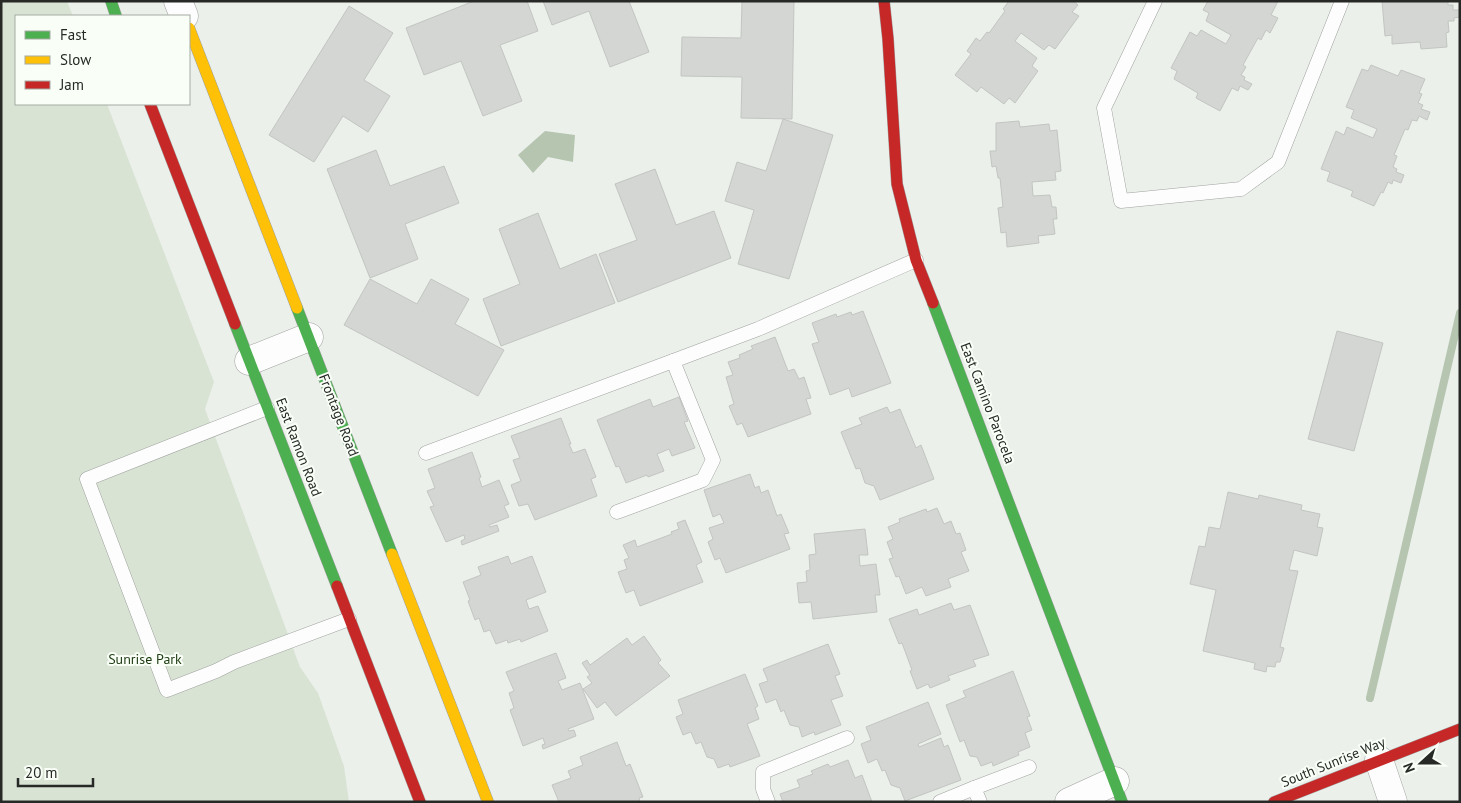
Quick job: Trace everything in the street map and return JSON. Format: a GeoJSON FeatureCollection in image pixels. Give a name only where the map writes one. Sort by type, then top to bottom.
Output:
{"type":"FeatureCollection","features":[{"type":"Feature","properties":{"kind":"street"},"geometry":{"type":"LineString","coordinates":[[110,1],[116,15]]}},
{"type":"Feature","properties":{"kind":"street"},"geometry":{"type":"LineString","coordinates":[[178,1],[184,15]]}},
{"type":"Feature","properties":{"kind":"street","name":"East Camino Parocela"},"geometry":{"type":"LineString","coordinates":[[884,1],[897,184],[916,260],[1119,791]]}},
{"type":"Feature","properties":{"kind":"street","name":"Frontage Road"},"geometry":{"type":"LineString","coordinates":[[190,31],[488,802]]}},
{"type":"Feature","properties":{"kind":"street","name":"East Ramon Road"},"geometry":{"type":"LineString","coordinates":[[150,105],[420,802]]}},
{"type":"Feature","properties":{"kind":"street"},"geometry":{"type":"LineString","coordinates":[[249,361],[309,337]]}},
{"type":"Feature","properties":{"kind":"street","name":"South Sunrise Way"},"geometry":{"type":"LineString","coordinates":[[1274,802],[1460,728]]}},
{"type":"Feature","properties":{"kind":"street"},"geometry":{"type":"LineString","coordinates":[[1379,760],[1393,802]]}},
{"type":"Feature","properties":{"kind":"street"},"geometry":{"type":"LineString","coordinates":[[1069,802],[1119,791]]}},
{"type":"Feature","properties":{"kind":"lane"},"geometry":{"type":"LineString","coordinates":[[1156,1],[1104,108],[1121,201],[1240,189],[1278,162],[1342,1]]}},
{"type":"Feature","properties":{"kind":"lane"},"geometry":{"type":"LineString","coordinates":[[426,453],[758,329],[916,260]]}},
{"type":"Feature","properties":{"kind":"lane"},"geometry":{"type":"LineString","coordinates":[[617,512],[703,480],[713,460],[673,361]]}},
{"type":"Feature","properties":{"kind":"lane"},"geometry":{"type":"LineString","coordinates":[[267,408],[87,479],[167,690],[234,662],[349,619]]}},
{"type":"Feature","properties":{"kind":"lane"},"geometry":{"type":"LineString","coordinates":[[768,802],[763,789],[763,772],[847,738]]}},
{"type":"Feature","properties":{"kind":"lane"},"geometry":{"type":"LineString","coordinates":[[940,802],[1029,767]]}},
{"type":"Feature","properties":{"kind":"lane"},"geometry":{"type":"LineString","coordinates":[[974,788],[980,802]]}},
{"type":"Feature","properties":{"kind":"green space","name":"Sunrise Park"},"geometry":{"type":"Polygon","coordinates":[[[1,1],[67,1],[73,15],[15,15],[15,105],[107,105],[214,382],[205,409],[300,667],[318,693],[344,766],[349,802],[1,802],[1,1]]]}},
{"type":"Feature","properties":{"kind":"shaded area"},"geometry":{"type":"Polygon","coordinates":[[[545,131],[575,135],[573,162],[548,157],[533,173],[518,155],[545,131]]]}},
{"type":"Feature","properties":{"kind":"building"},"geometry":{"type":"Polygon","coordinates":[[[474,1],[527,1],[538,31],[500,45],[522,101],[483,116],[461,61],[424,75],[406,28],[474,1]]]}},
{"type":"Feature","properties":{"kind":"building"},"geometry":{"type":"Polygon","coordinates":[[[543,1],[629,1],[649,52],[610,67],[589,11],[552,25],[543,1]]]}},
{"type":"Feature","properties":{"kind":"building"},"geometry":{"type":"Polygon","coordinates":[[[742,1],[794,1],[792,119],[741,118],[742,77],[681,76],[682,37],[741,38],[742,1]]]}},
{"type":"Feature","properties":{"kind":"building"},"geometry":{"type":"Polygon","coordinates":[[[1009,1],[1073,1],[1078,5],[1072,12],[1079,16],[1055,49],[1049,45],[1044,50],[1021,33],[1015,41],[1037,58],[1032,66],[1038,71],[1015,103],[1009,98],[1004,104],[981,87],[977,92],[955,75],[971,54],[967,51],[976,38],[980,41],[987,32],[989,33],[1005,11],[1003,9],[1009,1]]]}},
{"type":"Feature","properties":{"kind":"building"},"geometry":{"type":"Polygon","coordinates":[[[1208,1],[1278,1],[1271,15],[1278,18],[1270,33],[1266,30],[1261,40],[1258,38],[1243,65],[1246,67],[1241,75],[1245,77],[1244,80],[1252,84],[1248,90],[1240,86],[1238,91],[1232,88],[1220,111],[1196,98],[1198,93],[1174,79],[1177,71],[1171,68],[1190,32],[1197,36],[1201,30],[1226,44],[1231,35],[1206,21],[1209,13],[1203,10],[1208,1]]]}},
{"type":"Feature","properties":{"kind":"building"},"geometry":{"type":"Polygon","coordinates":[[[1382,1],[1448,1],[1448,5],[1453,5],[1453,10],[1460,10],[1460,17],[1454,18],[1454,21],[1448,21],[1449,32],[1446,33],[1447,47],[1421,49],[1420,42],[1392,44],[1392,35],[1385,36],[1382,1]]]}},
{"type":"Feature","properties":{"kind":"building"},"geometry":{"type":"Polygon","coordinates":[[[349,6],[393,33],[364,80],[390,96],[368,132],[343,116],[314,162],[269,135],[349,6]]]}},
{"type":"Feature","properties":{"kind":"building"},"geometry":{"type":"Polygon","coordinates":[[[1371,65],[1398,76],[1401,70],[1425,79],[1419,93],[1422,94],[1418,103],[1423,105],[1421,109],[1430,112],[1427,120],[1419,116],[1417,121],[1412,120],[1408,130],[1405,129],[1394,155],[1397,156],[1393,167],[1397,169],[1396,172],[1404,175],[1401,183],[1393,180],[1392,184],[1388,182],[1374,206],[1351,196],[1353,191],[1327,181],[1330,172],[1321,169],[1336,131],[1344,135],[1347,127],[1373,138],[1377,129],[1351,118],[1354,110],[1346,107],[1362,69],[1368,71],[1371,65]]]}},
{"type":"Feature","properties":{"kind":"building"},"geometry":{"type":"Polygon","coordinates":[[[783,119],[833,135],[789,279],[738,264],[754,210],[725,201],[737,162],[766,171],[783,119]]]}},
{"type":"Feature","properties":{"kind":"building"},"geometry":{"type":"Polygon","coordinates":[[[1019,121],[1020,127],[1049,124],[1050,131],[1057,130],[1061,171],[1055,172],[1056,180],[1032,182],[1033,196],[1050,195],[1052,207],[1056,207],[1057,219],[1053,219],[1055,234],[1038,236],[1039,243],[1007,247],[1006,232],[1001,233],[998,208],[1003,207],[1000,178],[998,178],[996,166],[992,167],[990,151],[996,151],[996,123],[1019,121]]]}},
{"type":"Feature","properties":{"kind":"building"},"geometry":{"type":"Polygon","coordinates":[[[376,150],[390,186],[444,166],[459,203],[405,224],[418,259],[370,278],[327,169],[376,150]]]}},
{"type":"Feature","properties":{"kind":"building"},"geometry":{"type":"Polygon","coordinates":[[[655,169],[676,225],[714,211],[731,258],[618,302],[599,254],[637,240],[615,184],[655,169]]]}},
{"type":"Feature","properties":{"kind":"building"},"geometry":{"type":"Polygon","coordinates":[[[538,213],[560,269],[596,254],[615,303],[501,346],[483,299],[520,284],[499,229],[538,213]]]}},
{"type":"Feature","properties":{"kind":"building"},"geometry":{"type":"Polygon","coordinates":[[[370,279],[417,304],[431,279],[469,299],[455,324],[504,350],[478,396],[344,325],[370,279]]]}},
{"type":"Feature","properties":{"kind":"building"},"geometry":{"type":"Polygon","coordinates":[[[863,311],[891,383],[852,397],[849,388],[830,395],[812,344],[819,342],[812,323],[836,314],[837,317],[851,312],[852,315],[863,311]]]}},
{"type":"Feature","properties":{"kind":"building"},"geometry":{"type":"Polygon","coordinates":[[[1337,331],[1383,343],[1354,451],[1308,439],[1337,331]]]}},
{"type":"Feature","properties":{"kind":"building"},"geometry":{"type":"Polygon","coordinates":[[[775,337],[788,371],[794,369],[799,379],[804,377],[811,398],[806,399],[811,414],[748,437],[742,423],[737,425],[729,406],[734,404],[726,377],[733,375],[728,362],[740,358],[739,355],[753,349],[751,346],[775,337]]]}},
{"type":"Feature","properties":{"kind":"building"},"geometry":{"type":"Polygon","coordinates":[[[679,397],[688,421],[684,422],[695,448],[672,456],[669,449],[657,454],[664,471],[626,483],[619,466],[616,467],[597,420],[650,399],[653,407],[679,397]]]}},
{"type":"Feature","properties":{"kind":"building"},"geometry":{"type":"Polygon","coordinates":[[[887,407],[890,413],[900,409],[916,448],[921,445],[934,479],[880,500],[874,486],[865,483],[860,468],[856,469],[841,432],[862,424],[859,418],[887,407]]]}},
{"type":"Feature","properties":{"kind":"building"},"geometry":{"type":"Polygon","coordinates":[[[561,418],[573,453],[585,449],[596,477],[591,479],[597,496],[535,520],[528,504],[519,506],[511,485],[521,481],[513,460],[520,458],[511,436],[561,418]]]}},
{"type":"Feature","properties":{"kind":"building"},"geometry":{"type":"Polygon","coordinates":[[[472,452],[481,477],[479,478],[482,487],[499,480],[509,504],[504,506],[509,517],[489,525],[490,527],[497,525],[499,531],[462,545],[461,541],[465,539],[464,535],[446,542],[430,507],[434,506],[427,491],[435,488],[428,469],[472,452]]]}},
{"type":"Feature","properties":{"kind":"building"},"geometry":{"type":"Polygon","coordinates":[[[750,474],[755,488],[759,486],[761,493],[768,490],[777,516],[781,514],[789,533],[784,534],[790,549],[726,573],[720,558],[715,560],[708,542],[713,539],[709,528],[724,523],[720,514],[713,517],[704,490],[750,474]]]}},
{"type":"Feature","properties":{"kind":"building"},"geometry":{"type":"Polygon","coordinates":[[[1228,492],[1258,499],[1259,495],[1302,505],[1301,510],[1320,514],[1317,527],[1323,528],[1317,556],[1294,550],[1289,570],[1298,571],[1280,647],[1284,648],[1280,662],[1276,662],[1275,667],[1267,666],[1266,672],[1254,669],[1255,663],[1203,651],[1216,590],[1190,584],[1199,546],[1205,547],[1209,527],[1220,529],[1228,492]]]}},
{"type":"Feature","properties":{"kind":"building"},"geometry":{"type":"Polygon","coordinates":[[[937,508],[944,524],[951,521],[956,534],[960,533],[966,550],[961,552],[969,571],[948,579],[951,587],[926,596],[922,587],[906,594],[899,576],[896,577],[889,559],[893,558],[887,542],[893,539],[888,527],[900,522],[899,519],[926,509],[927,512],[937,508]]]}},
{"type":"Feature","properties":{"kind":"building"},"geometry":{"type":"Polygon","coordinates":[[[685,520],[702,562],[696,565],[703,582],[640,606],[634,590],[626,593],[618,572],[627,569],[624,560],[629,558],[623,545],[635,540],[637,547],[672,534],[671,532],[679,529],[677,523],[685,520]]]}},
{"type":"Feature","properties":{"kind":"building"},"geometry":{"type":"Polygon","coordinates":[[[865,529],[868,555],[859,555],[860,566],[876,564],[880,595],[875,595],[877,612],[813,619],[811,602],[799,603],[797,583],[807,582],[806,571],[810,570],[809,555],[816,554],[814,534],[865,529]]]}},
{"type":"Feature","properties":{"kind":"building"},"geometry":{"type":"Polygon","coordinates":[[[508,556],[511,564],[532,556],[546,592],[526,600],[529,609],[538,606],[548,631],[521,642],[520,639],[508,643],[507,640],[496,644],[490,630],[484,632],[479,618],[475,620],[463,582],[481,575],[478,567],[508,556]]]}},
{"type":"Feature","properties":{"kind":"building"},"geometry":{"type":"Polygon","coordinates":[[[951,603],[954,610],[970,605],[989,655],[973,660],[976,666],[948,676],[950,680],[930,688],[928,684],[917,689],[902,643],[899,644],[889,619],[917,609],[919,615],[951,603]]]}},
{"type":"Feature","properties":{"kind":"building"},"geometry":{"type":"Polygon","coordinates":[[[644,636],[661,660],[658,663],[670,676],[616,716],[605,702],[597,708],[583,689],[592,683],[587,677],[590,675],[582,663],[587,660],[590,665],[627,638],[632,645],[644,636]]]}},
{"type":"Feature","properties":{"kind":"building"},"geometry":{"type":"Polygon","coordinates":[[[828,644],[840,674],[835,676],[843,696],[831,700],[841,725],[815,735],[814,732],[802,737],[799,727],[790,725],[784,710],[781,712],[776,699],[766,703],[759,684],[768,681],[763,669],[828,644]]]}},
{"type":"Feature","properties":{"kind":"building"},"geometry":{"type":"Polygon","coordinates":[[[556,653],[566,678],[558,681],[562,690],[580,683],[594,719],[568,729],[569,731],[574,730],[576,736],[543,749],[542,745],[545,744],[543,738],[523,746],[510,710],[514,708],[509,693],[514,691],[506,672],[556,653]]]}},
{"type":"Feature","properties":{"kind":"building"},"geometry":{"type":"Polygon","coordinates":[[[1013,671],[1030,716],[1027,717],[1032,730],[1025,733],[1030,747],[1018,752],[1019,755],[993,766],[992,762],[981,766],[977,757],[970,756],[964,740],[960,742],[946,705],[966,697],[963,691],[1013,671]]]}},
{"type":"Feature","properties":{"kind":"building"},"geometry":{"type":"Polygon","coordinates":[[[745,674],[758,706],[755,708],[759,719],[747,724],[760,756],[730,767],[729,764],[718,768],[714,759],[707,757],[701,742],[696,744],[691,732],[683,735],[676,717],[683,714],[678,700],[745,674]]]}},
{"type":"Feature","properties":{"kind":"building"},"geometry":{"type":"Polygon","coordinates":[[[928,702],[941,734],[918,744],[919,747],[941,738],[944,747],[948,745],[961,780],[905,801],[900,788],[891,785],[885,770],[882,771],[877,759],[868,763],[861,744],[871,740],[866,727],[928,702]]]}},
{"type":"Feature","properties":{"kind":"building"},"geometry":{"type":"Polygon","coordinates":[[[617,742],[626,766],[630,764],[643,797],[639,798],[640,802],[559,802],[552,785],[571,778],[568,771],[583,765],[580,757],[617,742]]]}},
{"type":"Feature","properties":{"kind":"building"},"geometry":{"type":"Polygon","coordinates":[[[848,760],[855,778],[862,775],[872,802],[783,802],[780,794],[800,787],[797,780],[813,774],[811,771],[828,764],[830,767],[848,760]]]}},
{"type":"Feature","properties":{"kind":"waterway"},"geometry":{"type":"LineString","coordinates":[[1370,698],[1460,313]]}},
{"type":"Feature","properties":{"kind":"traffic: fast"},"geometry":{"type":"LineString","coordinates":[[111,1],[116,15]]}},
{"type":"Feature","properties":{"kind":"traffic: fast"},"geometry":{"type":"LineString","coordinates":[[933,303],[1122,802]]}},
{"type":"Feature","properties":{"kind":"traffic: fast"},"geometry":{"type":"LineString","coordinates":[[297,308],[392,554]]}},
{"type":"Feature","properties":{"kind":"traffic: fast"},"geometry":{"type":"LineString","coordinates":[[235,324],[337,586]]}},
{"type":"Feature","properties":{"kind":"traffic: slow"},"geometry":{"type":"LineString","coordinates":[[190,31],[297,308]]}},
{"type":"Feature","properties":{"kind":"traffic: slow"},"geometry":{"type":"LineString","coordinates":[[392,554],[488,802]]}},
{"type":"Feature","properties":{"kind":"traffic: jam"},"geometry":{"type":"LineString","coordinates":[[884,1],[897,184],[916,260],[933,303]]}},
{"type":"Feature","properties":{"kind":"traffic: jam"},"geometry":{"type":"LineString","coordinates":[[150,105],[235,324]]}},
{"type":"Feature","properties":{"kind":"traffic: jam"},"geometry":{"type":"LineString","coordinates":[[337,586],[420,802]]}},
{"type":"Feature","properties":{"kind":"traffic: jam"},"geometry":{"type":"LineString","coordinates":[[1274,802],[1460,729]]}}]}
